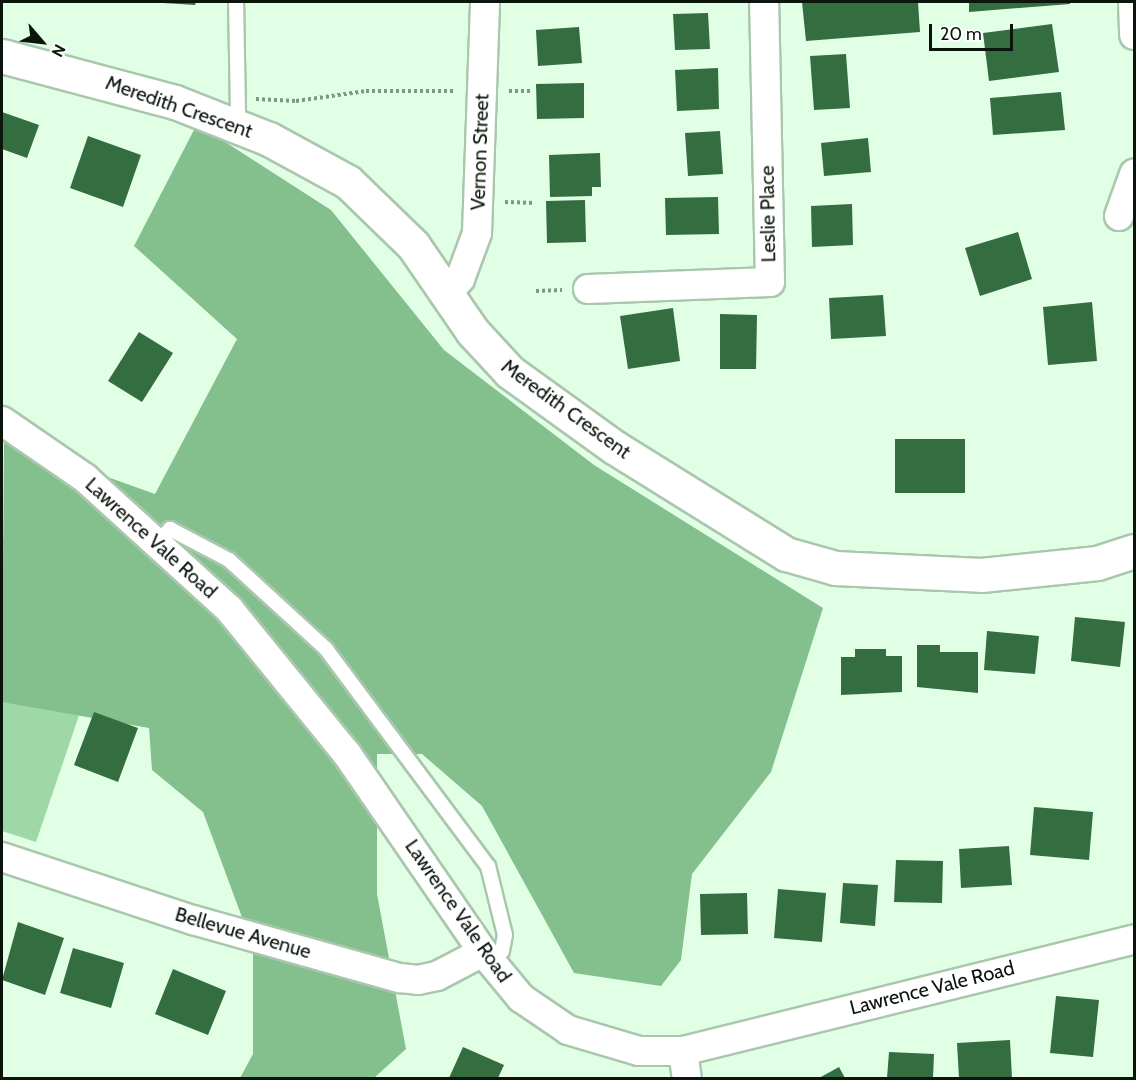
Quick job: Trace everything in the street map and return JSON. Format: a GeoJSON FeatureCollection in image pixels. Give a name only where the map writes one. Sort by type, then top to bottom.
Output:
{"type":"FeatureCollection","features":[{"type":"Feature","properties":{"kind":"street","name":"Vernon Street"},"geometry":{"type":"LineString","coordinates":[[446,294],[460,279],[477,233],[485,2]]}},
{"type":"Feature","properties":{"kind":"street","name":"Leslie Place"},"geometry":{"type":"LineString","coordinates":[[588,289],[770,282],[764,2]]}},
{"type":"Feature","properties":{"kind":"street"},"geometry":{"type":"LineString","coordinates":[[1133,2],[1134,35]]}},
{"type":"Feature","properties":{"kind":"street","name":"Meredith Crescent"},"geometry":{"type":"LineString","coordinates":[[2,56],[241,112],[348,182],[413,245],[446,294],[510,372],[614,447],[786,554],[835,568],[981,575],[1097,563],[1134,551]]}},
{"type":"Feature","properties":{"kind":"street"},"geometry":{"type":"LineString","coordinates":[[1119,216],[1134,174]]}},
{"type":"Feature","properties":{"kind":"street","name":"Lawrence Vale Road"},"geometry":{"type":"LineString","coordinates":[[2,421],[85,478],[229,609],[306,701],[487,957],[521,998],[568,1030],[685,1065],[1134,939]]}},
{"type":"Feature","properties":{"kind":"street","name":"Bellevue Avenue"},"geometry":{"type":"LineString","coordinates":[[2,857],[193,920],[400,978],[418,980],[437,976],[487,957]]}},
{"type":"Feature","properties":{"kind":"lane"},"geometry":{"type":"LineString","coordinates":[[236,2],[238,113],[241,112]]}},
{"type":"Feature","properties":{"kind":"lane"},"geometry":{"type":"LineString","coordinates":[[158,542],[170,529],[229,560],[326,649],[488,866],[505,935],[502,951],[487,957]]}},
{"type":"Feature","properties":{"kind":"path"},"geometry":{"type":"LineString","coordinates":[[241,112],[366,91],[453,91]]}},
{"type":"Feature","properties":{"kind":"path"},"geometry":{"type":"LineString","coordinates":[[504,91],[530,91]]}},
{"type":"Feature","properties":{"kind":"green space"},"geometry":{"type":"Polygon","coordinates":[[[197,124],[331,210],[444,350],[594,465],[823,608],[771,772],[692,874],[681,960],[661,986],[574,973],[482,806],[422,754],[377,754],[377,894],[406,1049],[374,1078],[240,1078],[253,1054],[253,947],[203,812],[152,770],[149,728],[2,702],[4,440],[155,494],[237,339],[134,246],[197,124]]]}},
{"type":"Feature","properties":{"kind":"green space"},"geometry":{"type":"Polygon","coordinates":[[[2,538],[126,577],[36,842],[2,831],[2,538]]]}},
{"type":"Feature","properties":{"kind":"building"},"geometry":{"type":"Polygon","coordinates":[[[163,2],[196,2],[195,5],[163,2]]]}},
{"type":"Feature","properties":{"kind":"building"},"geometry":{"type":"Polygon","coordinates":[[[802,2],[918,2],[920,32],[806,41],[802,2]]]}},
{"type":"Feature","properties":{"kind":"building"},"geometry":{"type":"Polygon","coordinates":[[[969,2],[1070,2],[1070,4],[969,12],[969,2]]]}},
{"type":"Feature","properties":{"kind":"building"},"geometry":{"type":"Polygon","coordinates":[[[708,13],[710,49],[675,50],[673,14],[708,13]]]}},
{"type":"Feature","properties":{"kind":"building"},"geometry":{"type":"Polygon","coordinates":[[[1052,24],[1059,72],[989,81],[983,33],[1052,24]]]}},
{"type":"Feature","properties":{"kind":"building"},"geometry":{"type":"Polygon","coordinates":[[[579,27],[582,63],[538,66],[536,30],[579,27]]]}},
{"type":"Feature","properties":{"kind":"building"},"geometry":{"type":"Polygon","coordinates":[[[846,54],[850,108],[814,110],[810,56],[846,54]]]}},
{"type":"Feature","properties":{"kind":"building"},"geometry":{"type":"Polygon","coordinates":[[[718,68],[719,109],[677,111],[675,70],[718,68]]]}},
{"type":"Feature","properties":{"kind":"building"},"geometry":{"type":"Polygon","coordinates":[[[584,83],[584,118],[537,119],[536,84],[584,83]]]}},
{"type":"Feature","properties":{"kind":"building"},"geometry":{"type":"Polygon","coordinates":[[[1061,92],[1065,130],[993,135],[990,98],[1061,92]]]}},
{"type":"Feature","properties":{"kind":"building"},"geometry":{"type":"Polygon","coordinates":[[[2,112],[39,125],[27,158],[2,149],[2,112]]]}},
{"type":"Feature","properties":{"kind":"building"},"geometry":{"type":"Polygon","coordinates":[[[720,131],[723,174],[688,176],[685,133],[720,131]]]}},
{"type":"Feature","properties":{"kind":"building"},"geometry":{"type":"Polygon","coordinates":[[[88,136],[141,155],[123,207],[70,188],[88,136]]]}},
{"type":"Feature","properties":{"kind":"building"},"geometry":{"type":"Polygon","coordinates":[[[868,138],[871,172],[824,176],[821,143],[868,138]]]}},
{"type":"Feature","properties":{"kind":"building"},"geometry":{"type":"Polygon","coordinates":[[[600,153],[601,187],[592,187],[592,196],[550,197],[549,155],[600,153]]]}},
{"type":"Feature","properties":{"kind":"building"},"geometry":{"type":"Polygon","coordinates":[[[718,197],[719,234],[666,235],[665,198],[718,197]]]}},
{"type":"Feature","properties":{"kind":"building"},"geometry":{"type":"Polygon","coordinates":[[[585,200],[586,242],[547,243],[546,201],[585,200]]]}},
{"type":"Feature","properties":{"kind":"building"},"geometry":{"type":"Polygon","coordinates":[[[852,204],[853,245],[812,247],[811,206],[852,204]]]}},
{"type":"Feature","properties":{"kind":"building"},"geometry":{"type":"Polygon","coordinates":[[[1018,232],[1032,279],[980,296],[965,248],[1018,232]]]}},
{"type":"Feature","properties":{"kind":"building"},"geometry":{"type":"Polygon","coordinates":[[[883,295],[886,336],[831,339],[829,298],[883,295]]]}},
{"type":"Feature","properties":{"kind":"building"},"geometry":{"type":"Polygon","coordinates":[[[1092,302],[1097,361],[1048,365],[1043,307],[1092,302]]]}},
{"type":"Feature","properties":{"kind":"building"},"geometry":{"type":"Polygon","coordinates":[[[673,308],[680,361],[628,369],[620,316],[673,308]]]}},
{"type":"Feature","properties":{"kind":"building"},"geometry":{"type":"Polygon","coordinates":[[[720,314],[757,315],[756,369],[720,369],[720,314]]]}},
{"type":"Feature","properties":{"kind":"building"},"geometry":{"type":"Polygon","coordinates":[[[139,332],[173,353],[142,402],[108,381],[139,332]]]}},
{"type":"Feature","properties":{"kind":"building"},"geometry":{"type":"Polygon","coordinates":[[[895,439],[965,439],[965,493],[895,493],[895,439]]]}},
{"type":"Feature","properties":{"kind":"building"},"geometry":{"type":"Polygon","coordinates":[[[1075,617],[1125,622],[1120,667],[1071,661],[1075,617]]]}},
{"type":"Feature","properties":{"kind":"building"},"geometry":{"type":"Polygon","coordinates":[[[987,631],[1039,636],[1035,674],[984,670],[987,631]]]}},
{"type":"Feature","properties":{"kind":"building"},"geometry":{"type":"Polygon","coordinates":[[[917,645],[940,645],[940,652],[978,652],[978,693],[917,687],[917,645]]]}},
{"type":"Feature","properties":{"kind":"building"},"geometry":{"type":"Polygon","coordinates":[[[855,649],[886,649],[886,656],[902,656],[902,692],[841,695],[841,657],[855,657],[855,649]]]}},
{"type":"Feature","properties":{"kind":"building"},"geometry":{"type":"Polygon","coordinates":[[[94,712],[138,728],[118,782],[74,765],[94,712]]]}},
{"type":"Feature","properties":{"kind":"building"},"geometry":{"type":"Polygon","coordinates":[[[1034,807],[1093,812],[1089,860],[1030,855],[1034,807]]]}},
{"type":"Feature","properties":{"kind":"building"},"geometry":{"type":"Polygon","coordinates":[[[1009,846],[1012,885],[961,888],[959,849],[1009,846]]]}},
{"type":"Feature","properties":{"kind":"building"},"geometry":{"type":"Polygon","coordinates":[[[896,860],[943,861],[942,903],[894,902],[896,860]]]}},
{"type":"Feature","properties":{"kind":"building"},"geometry":{"type":"Polygon","coordinates":[[[843,883],[878,885],[875,926],[840,923],[843,883]]]}},
{"type":"Feature","properties":{"kind":"building"},"geometry":{"type":"Polygon","coordinates":[[[778,889],[826,893],[822,942],[774,938],[778,889]]]}},
{"type":"Feature","properties":{"kind":"building"},"geometry":{"type":"Polygon","coordinates":[[[747,893],[748,934],[701,935],[700,894],[747,893]]]}},
{"type":"Feature","properties":{"kind":"building"},"geometry":{"type":"Polygon","coordinates":[[[18,922],[64,938],[45,995],[2,980],[18,922]]]}},
{"type":"Feature","properties":{"kind":"building"},"geometry":{"type":"Polygon","coordinates":[[[73,948],[124,963],[111,1008],[60,993],[73,948]]]}},
{"type":"Feature","properties":{"kind":"building"},"geometry":{"type":"Polygon","coordinates":[[[173,969],[226,991],[208,1035],[155,1014],[173,969]]]}},
{"type":"Feature","properties":{"kind":"building"},"geometry":{"type":"Polygon","coordinates":[[[1056,996],[1099,1000],[1093,1057],[1050,1053],[1056,996]]]}},
{"type":"Feature","properties":{"kind":"building"},"geometry":{"type":"Polygon","coordinates":[[[1010,1040],[1012,1078],[959,1078],[957,1043],[1010,1040]]]}},
{"type":"Feature","properties":{"kind":"building"},"geometry":{"type":"Polygon","coordinates":[[[463,1047],[504,1065],[498,1078],[449,1078],[463,1047]]]}},
{"type":"Feature","properties":{"kind":"building"},"geometry":{"type":"Polygon","coordinates":[[[889,1052],[934,1054],[933,1078],[887,1078],[889,1052]]]}},
{"type":"Feature","properties":{"kind":"building"},"geometry":{"type":"Polygon","coordinates":[[[839,1067],[845,1078],[819,1078],[839,1067]]]}}]}
